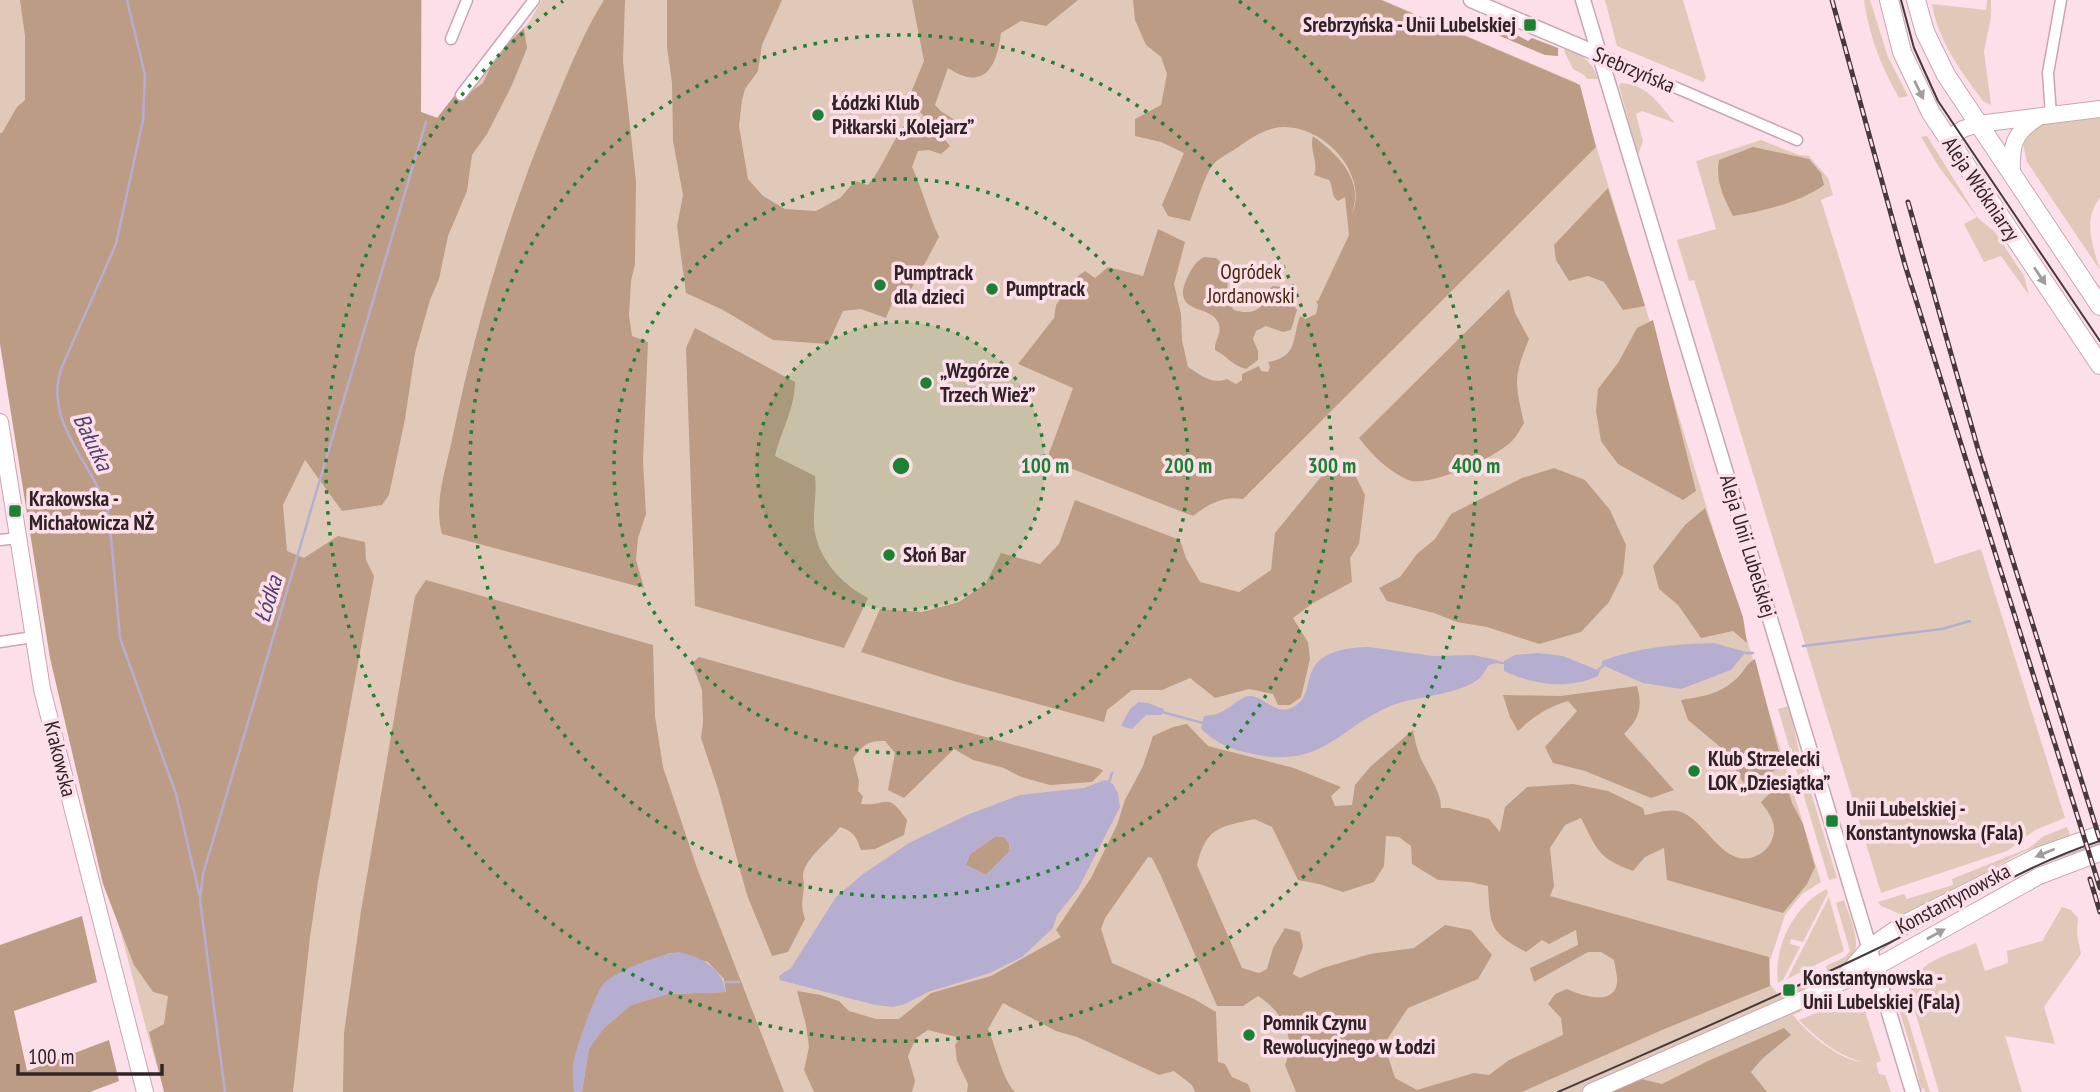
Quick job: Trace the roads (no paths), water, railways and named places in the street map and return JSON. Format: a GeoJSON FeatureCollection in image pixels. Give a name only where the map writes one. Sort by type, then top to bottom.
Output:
{"type":"FeatureCollection","features":[{"type":"Feature","properties":{"kind":"main road","name":"Aleja Włókniarzy"},"geometry":{"type":"LineString","coordinates":[[1889,0],[1909,70],[1931,113],[2100,365]]}},
{"type":"Feature","properties":{"kind":"main road","name":"Aleja Włókniarzy"},"geometry":{"type":"LineString","coordinates":[[1916,0],[1935,56],[2100,306]]}},
{"type":"Feature","properties":{"kind":"main road"},"geometry":{"type":"LineString","coordinates":[[1947,139],[1978,124],[2100,109]]}},
{"type":"Feature","properties":{"kind":"main road"},"geometry":{"type":"LineString","coordinates":[[2012,173],[2015,139],[2026,125],[2045,116]]}},
{"type":"Feature","properties":{"kind":"main road","name":"Krakowska"},"geometry":{"type":"LineString","coordinates":[[0,422],[33,638],[59,759],[145,1092]]}},
{"type":"Feature","properties":{"kind":"main road","name":"Konstantynowska"},"geometry":{"type":"LineString","coordinates":[[1832,987],[1870,947],[1903,924],[2025,861],[2096,836]]}},
{"type":"Feature","properties":{"kind":"main road","name":"Konstantynowska"},"geometry":{"type":"LineString","coordinates":[[1591,1092],[1876,967],[2039,876],[2098,853]]}},
{"type":"Feature","properties":{"kind":"street"},"geometry":{"type":"LineString","coordinates":[[451,39],[467,0]]}},
{"type":"Feature","properties":{"kind":"street"},"geometry":{"type":"LineString","coordinates":[[461,95],[534,0]]}},
{"type":"Feature","properties":{"kind":"street","name":"Srebrzyńska"},"geometry":{"type":"LineString","coordinates":[[1471,0],[1797,140]]}},
{"type":"Feature","properties":{"kind":"street","name":"Aleja Unii Lubelskiej"},"geometry":{"type":"LineString","coordinates":[[1583,0],[1913,1092]]}},
{"type":"Feature","properties":{"kind":"street"},"geometry":{"type":"LineString","coordinates":[[2045,116],[2048,73],[2061,0]]}},
{"type":"Feature","properties":{"kind":"street"},"geometry":{"type":"LineString","coordinates":[[0,540],[18,538]]}},
{"type":"Feature","properties":{"kind":"street"},"geometry":{"type":"LineString","coordinates":[[0,642],[33,638]]}},
{"type":"Feature","properties":{"kind":"waterway","name":"Bałutka"},"geometry":{"type":"LineString","coordinates":[[127,0],[145,75],[143,120],[116,244],[61,369],[57,389],[65,426],[109,515],[120,638],[176,794],[200,897]]}},
{"type":"Feature","properties":{"kind":"waterway","name":"Łódka"},"geometry":{"type":"LineString","coordinates":[[225,1092],[200,900],[203,874],[426,122]]}},
{"type":"Feature","properties":{"kind":"waterway"},"geometry":{"type":"LineString","coordinates":[[1803,646],[1942,629],[1970,621]]}},
{"type":"Feature","properties":{"kind":"waterway"},"geometry":{"type":"LineString","coordinates":[[1746,653],[1753,653]]}},
{"type":"Feature","properties":{"kind":"waterway"},"geometry":{"type":"LineString","coordinates":[[1497,662],[1503,663]]}},
{"type":"Feature","properties":{"kind":"waterway"},"geometry":{"type":"LineString","coordinates":[[1598,670],[1603,666]]}},
{"type":"Feature","properties":{"kind":"waterway"},"geometry":{"type":"LineString","coordinates":[[1162,712],[1203,723]]}},
{"type":"Feature","properties":{"kind":"waterway"},"geometry":{"type":"LineString","coordinates":[[1109,782],[1112,773]]}},
{"type":"Feature","properties":{"kind":"waterway"},"geometry":{"type":"LineString","coordinates":[[725,982],[739,982]]}},
{"type":"Feature","properties":{"kind":"tram line"},"geometry":{"type":"LineString","coordinates":[[1901,0],[1914,48],[1938,101],[2100,341]]}},
{"type":"Feature","properties":{"kind":"tram line"},"geometry":{"type":"LineString","coordinates":[[1558,1092],[1807,982],[1889,943],[2044,862],[2100,841]]}},
{"type":"Feature","properties":{"kind":"railway"},"geometry":{"type":"LineString","coordinates":[[1832,0],[1905,265],[2100,888]]}},
{"type":"Feature","properties":{"kind":"railway"},"geometry":{"type":"LineString","coordinates":[[1908,202],[1978,449],[2100,840]]}},
{"type":"Feature","properties":{"kind":"railway"},"geometry":{"type":"LineString","coordinates":[[2090,879],[2100,912]]}},
{"type":"Feature","properties":{"kind":"place","name":"Srebrzyńska - Unii Lubelskiej"},"geometry":{"type":"Point","coordinates":[1530,25]}},
{"type":"Feature","properties":{"kind":"place","name":"Łódzki Klub Piłkarski „Kolejarz”"},"geometry":{"type":"Point","coordinates":[818,115]}},
{"type":"Feature","properties":{"kind":"place","name":"Pumptrack dla dzieci"},"geometry":{"type":"Point","coordinates":[880,285]}},
{"type":"Feature","properties":{"kind":"place","name":"Pumptrack"},"geometry":{"type":"Point","coordinates":[992,289]}},
{"type":"Feature","properties":{"kind":"place","name":"„Wzgórze Trzech Wież”"},"geometry":{"type":"Point","coordinates":[926,383]}},
{"type":"Feature","properties":{"kind":"place","name":"Krakowska - Michałowicza NŻ"},"geometry":{"type":"Point","coordinates":[15,511]}},
{"type":"Feature","properties":{"kind":"place","name":"Słoń Bar"},"geometry":{"type":"Point","coordinates":[889,555]}},
{"type":"Feature","properties":{"kind":"place","name":"Klub Strzelecki LOK „Dziesiątka”"},"geometry":{"type":"Point","coordinates":[1694,771]}},
{"type":"Feature","properties":{"kind":"place","name":"Unii Lubelskiej - Konstantynowska (Fala)"},"geometry":{"type":"Point","coordinates":[1832,821]}},
{"type":"Feature","properties":{"kind":"place","name":"Konstantynowska - Unii Lubelskiej (Fala)"},"geometry":{"type":"Point","coordinates":[1789,990]}},
{"type":"Feature","properties":{"kind":"place","name":"Pomnik Czynu Rewolucyjnego w Łodzi"},"geometry":{"type":"Point","coordinates":[1249,1035]}},
{"type":"Feature","properties":{"kind":"park label","name":"Ogródek Jordanowski"},"geometry":{"type":"Point","coordinates":[1251,284]}}]}
